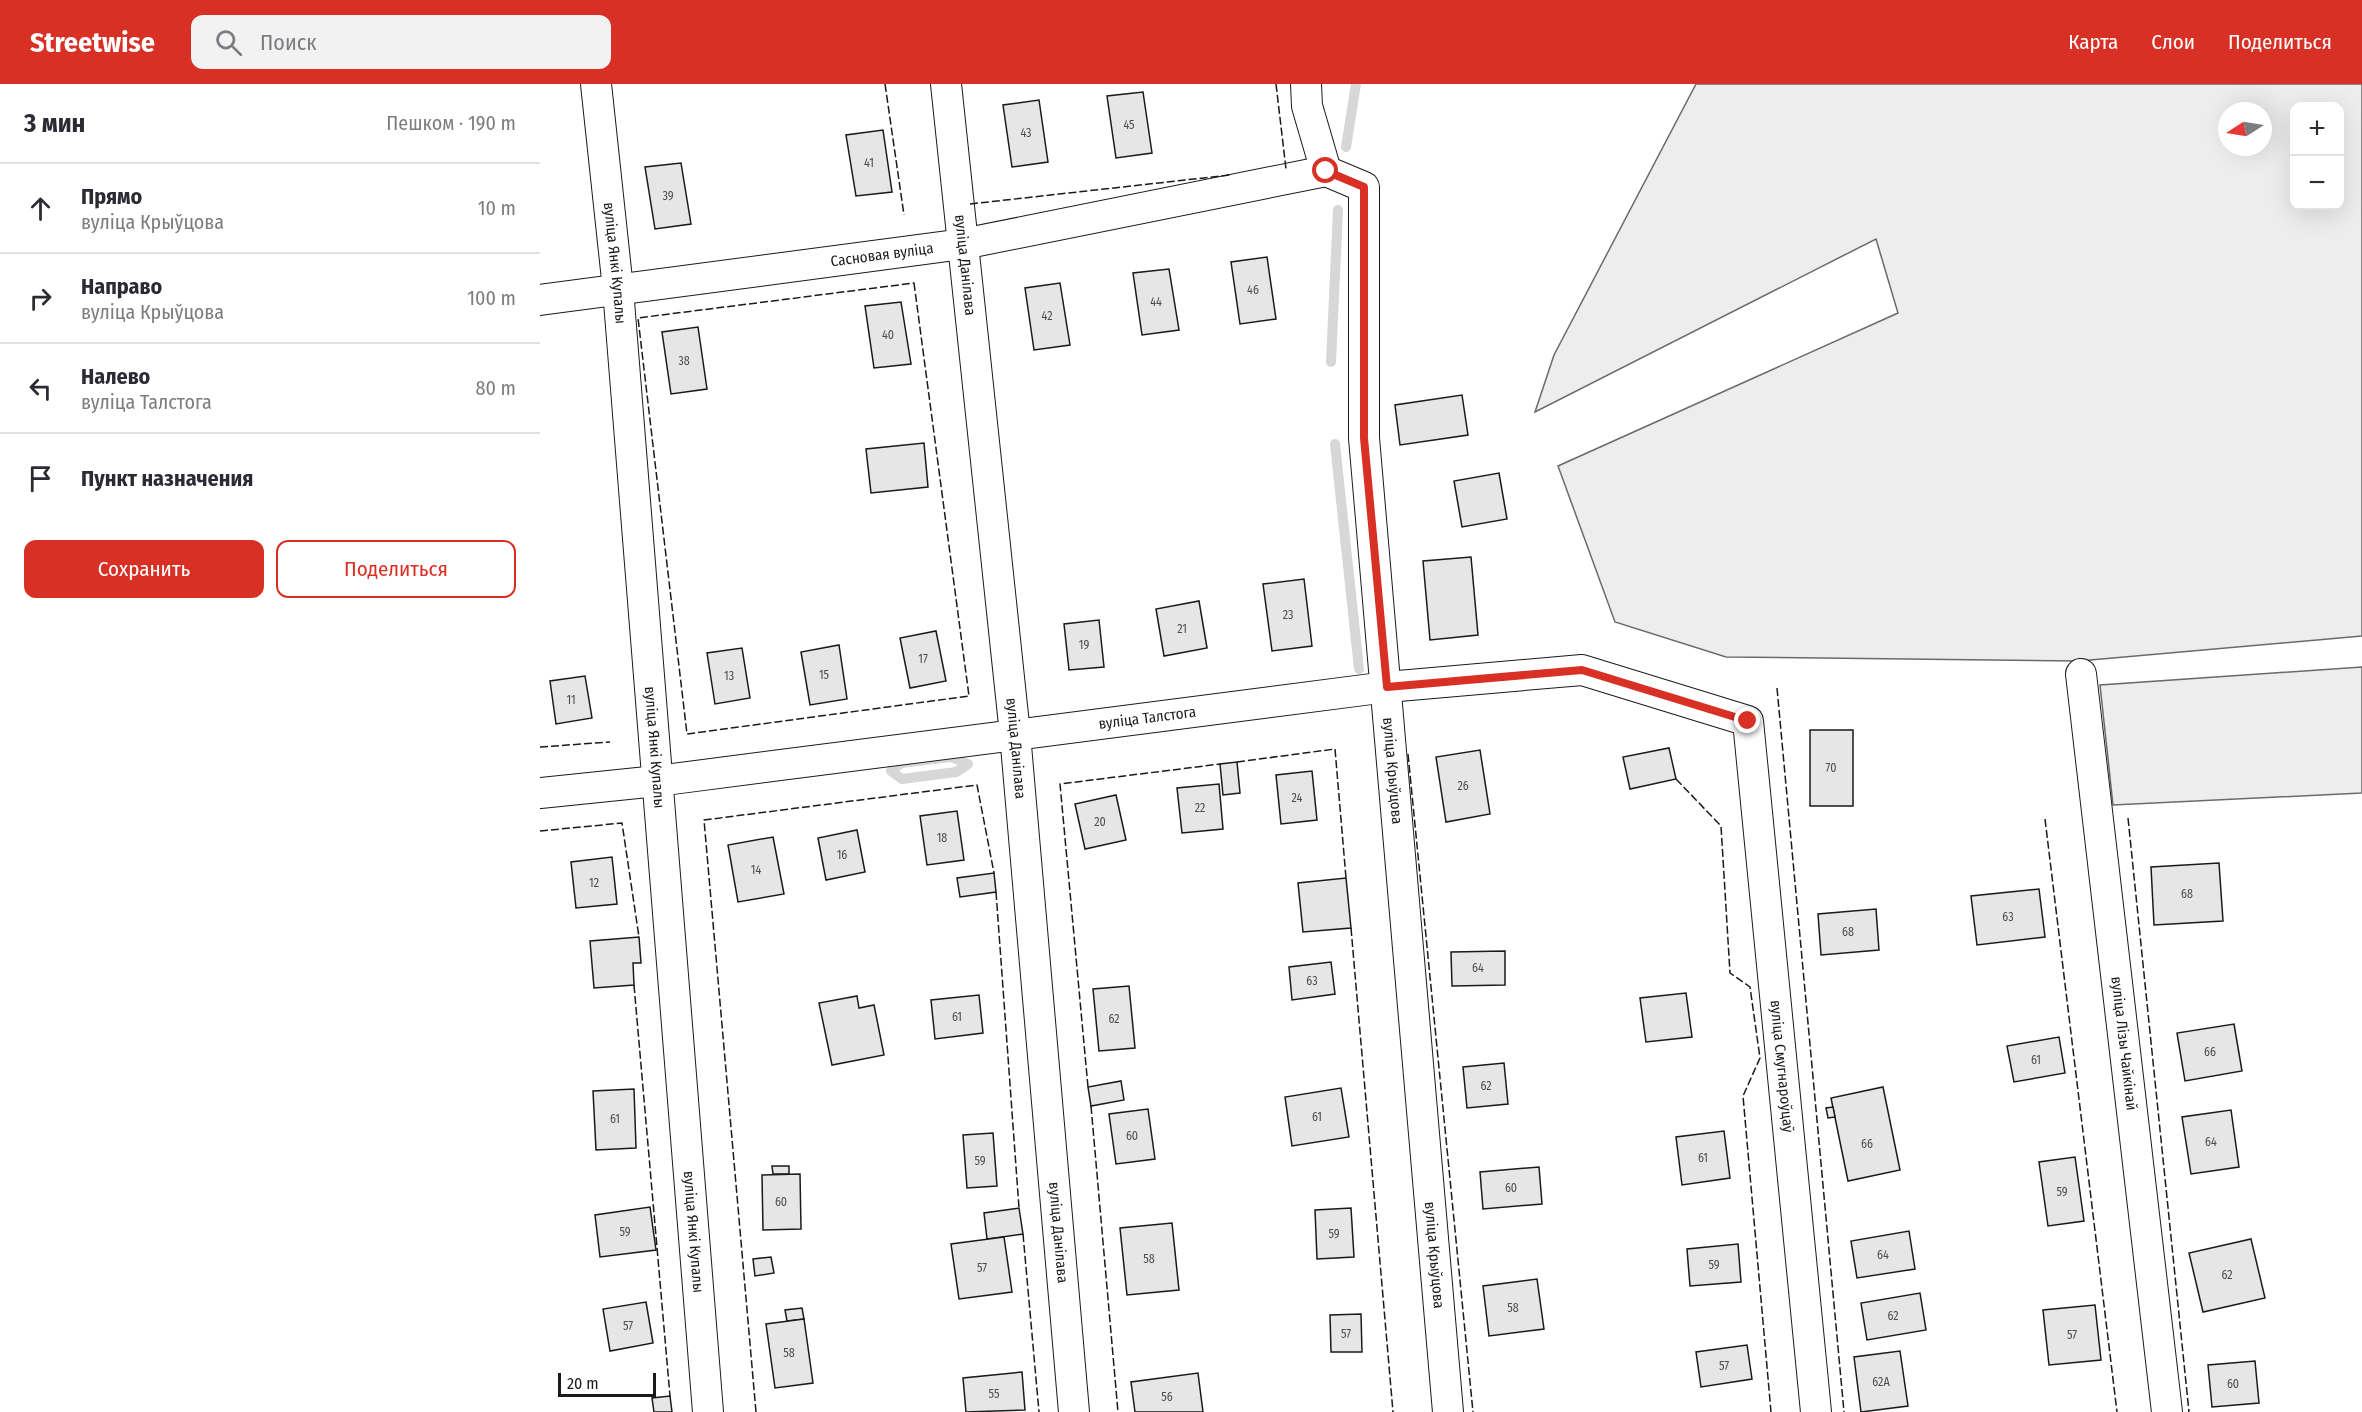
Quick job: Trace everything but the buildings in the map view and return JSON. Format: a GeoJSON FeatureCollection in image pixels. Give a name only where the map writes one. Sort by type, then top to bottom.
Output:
{"type":"FeatureCollection","features":[{"type":"Feature","properties":{"kind":"street","name":"вуліца Янкі Купалы"},"geometry":{"type":"LineString","coordinates":[[596,84],[618,289],[708,1412]]}},
{"type":"Feature","properties":{"kind":"street","name":"вуліца Данілава"},"geometry":{"type":"LineString","coordinates":[[946,84],[1015,734],[1074,1412]]}},
{"type":"Feature","properties":{"kind":"street"},"geometry":{"type":"LineString","coordinates":[[1306,84],[1307,106],[1326,171]]}},
{"type":"Feature","properties":{"kind":"street","name":"Сасновая вуліца"},"geometry":{"type":"LineString","coordinates":[[540,300],[963,244],[1326,171]]}},
{"type":"Feature","properties":{"kind":"street","name":"вуліца Крыўцова"},"geometry":{"type":"LineString","coordinates":[[1326,171],[1364,187],[1364,438],[1448,1412]]}},
{"type":"Feature","properties":{"kind":"street","name":"вуліца Талстога"},"geometry":{"type":"LineString","coordinates":[[540,793],[657,781],[1387,687],[1582,670],[1748,721]]}},
{"type":"Feature","properties":{"kind":"street","name":"вуліца Лізы Чайкінай"},"geometry":{"type":"LineString","coordinates":[[2081,674],[2167,1412]]}},
{"type":"Feature","properties":{"kind":"street","name":"вуліца Смугнароўцаў"},"geometry":{"type":"LineString","coordinates":[[1748,721],[1816,1412]]}},
{"type":"Feature","properties":{"kind":"shaded area"},"geometry":{"type":"Polygon","coordinates":[[[1696,84],[2362,84],[2362,636],[2079,661],[1726,657],[1615,622],[1558,466],[1898,313],[1876,239],[1535,412],[1554,355],[1696,84]]]}},
{"type":"Feature","properties":{"kind":"shaded area"},"geometry":{"type":"Polygon","coordinates":[[[2362,667],[2362,793],[2113,805],[2100,685],[2362,667]]]}},
{"type":"Feature","properties":{"kind":"waterway"},"geometry":{"type":"LineString","coordinates":[[1346,147],[1356,84]]}},
{"type":"Feature","properties":{"kind":"waterway"},"geometry":{"type":"LineString","coordinates":[[1331,362],[1338,210]]}},
{"type":"Feature","properties":{"kind":"waterway"},"geometry":{"type":"LineString","coordinates":[[1335,444],[1359,669]]}},
{"type":"Feature","properties":{"kind":"waterway"},"geometry":{"type":"LineString","coordinates":[[951,757],[968,764],[956,772],[902,779],[891,771],[901,763],[951,757]]}},
{"type":"Feature","properties":{"kind":"fence"},"geometry":{"type":"LineString","coordinates":[[885,84],[904,215]]}},
{"type":"Feature","properties":{"kind":"fence"},"geometry":{"type":"LineString","coordinates":[[1276,84],[1286,169]]}},
{"type":"Feature","properties":{"kind":"fence"},"geometry":{"type":"LineString","coordinates":[[970,204],[1230,175]]}},
{"type":"Feature","properties":{"kind":"fence"},"geometry":{"type":"LineString","coordinates":[[914,283],[969,696],[687,734],[638,318],[914,283]]}},
{"type":"Feature","properties":{"kind":"fence"},"geometry":{"type":"LineString","coordinates":[[1777,688],[1844,1412]]}},
{"type":"Feature","properties":{"kind":"fence"},"geometry":{"type":"LineString","coordinates":[[540,747],[610,742]]}},
{"type":"Feature","properties":{"kind":"fence"},"geometry":{"type":"LineString","coordinates":[[1237,762],[1335,749],[1346,878]]}},
{"type":"Feature","properties":{"kind":"fence"},"geometry":{"type":"LineString","coordinates":[[1408,754],[1473,1412]]}},
{"type":"Feature","properties":{"kind":"fence"},"geometry":{"type":"LineString","coordinates":[[1088,1087],[1060,784],[1220,764]]}},
{"type":"Feature","properties":{"kind":"fence"},"geometry":{"type":"LineString","coordinates":[[1676,779],[1721,826],[1730,973],[1750,987],[1760,1058],[1743,1096],[1771,1412]]}},
{"type":"Feature","properties":{"kind":"fence"},"geometry":{"type":"LineString","coordinates":[[756,1412],[704,820],[977,785],[994,873]]}},
{"type":"Feature","properties":{"kind":"fence"},"geometry":{"type":"LineString","coordinates":[[2128,818],[2189,1412]]}},
{"type":"Feature","properties":{"kind":"fence"},"geometry":{"type":"LineString","coordinates":[[2045,819],[2117,1412]]}},
{"type":"Feature","properties":{"kind":"fence"},"geometry":{"type":"LineString","coordinates":[[540,831],[622,823],[639,937]]}},
{"type":"Feature","properties":{"kind":"fence"},"geometry":{"type":"LineString","coordinates":[[996,892],[1019,1208]]}},
{"type":"Feature","properties":{"kind":"fence"},"geometry":{"type":"LineString","coordinates":[[1351,928],[1393,1412]]}},
{"type":"Feature","properties":{"kind":"fence"},"geometry":{"type":"LineString","coordinates":[[634,985],[670,1396]]}},
{"type":"Feature","properties":{"kind":"fence"},"geometry":{"type":"LineString","coordinates":[[1091,1106],[1118,1412]]}},
{"type":"Feature","properties":{"kind":"fence"},"geometry":{"type":"LineString","coordinates":[[1023,1234],[1039,1412]]}},
{"type":"Feature","properties":{"kind":"route"},"geometry":{"type":"LineString","coordinates":[[1326,171],[1364,187],[1364,438],[1387,687],[1582,670],[1748,721]]}}]}
